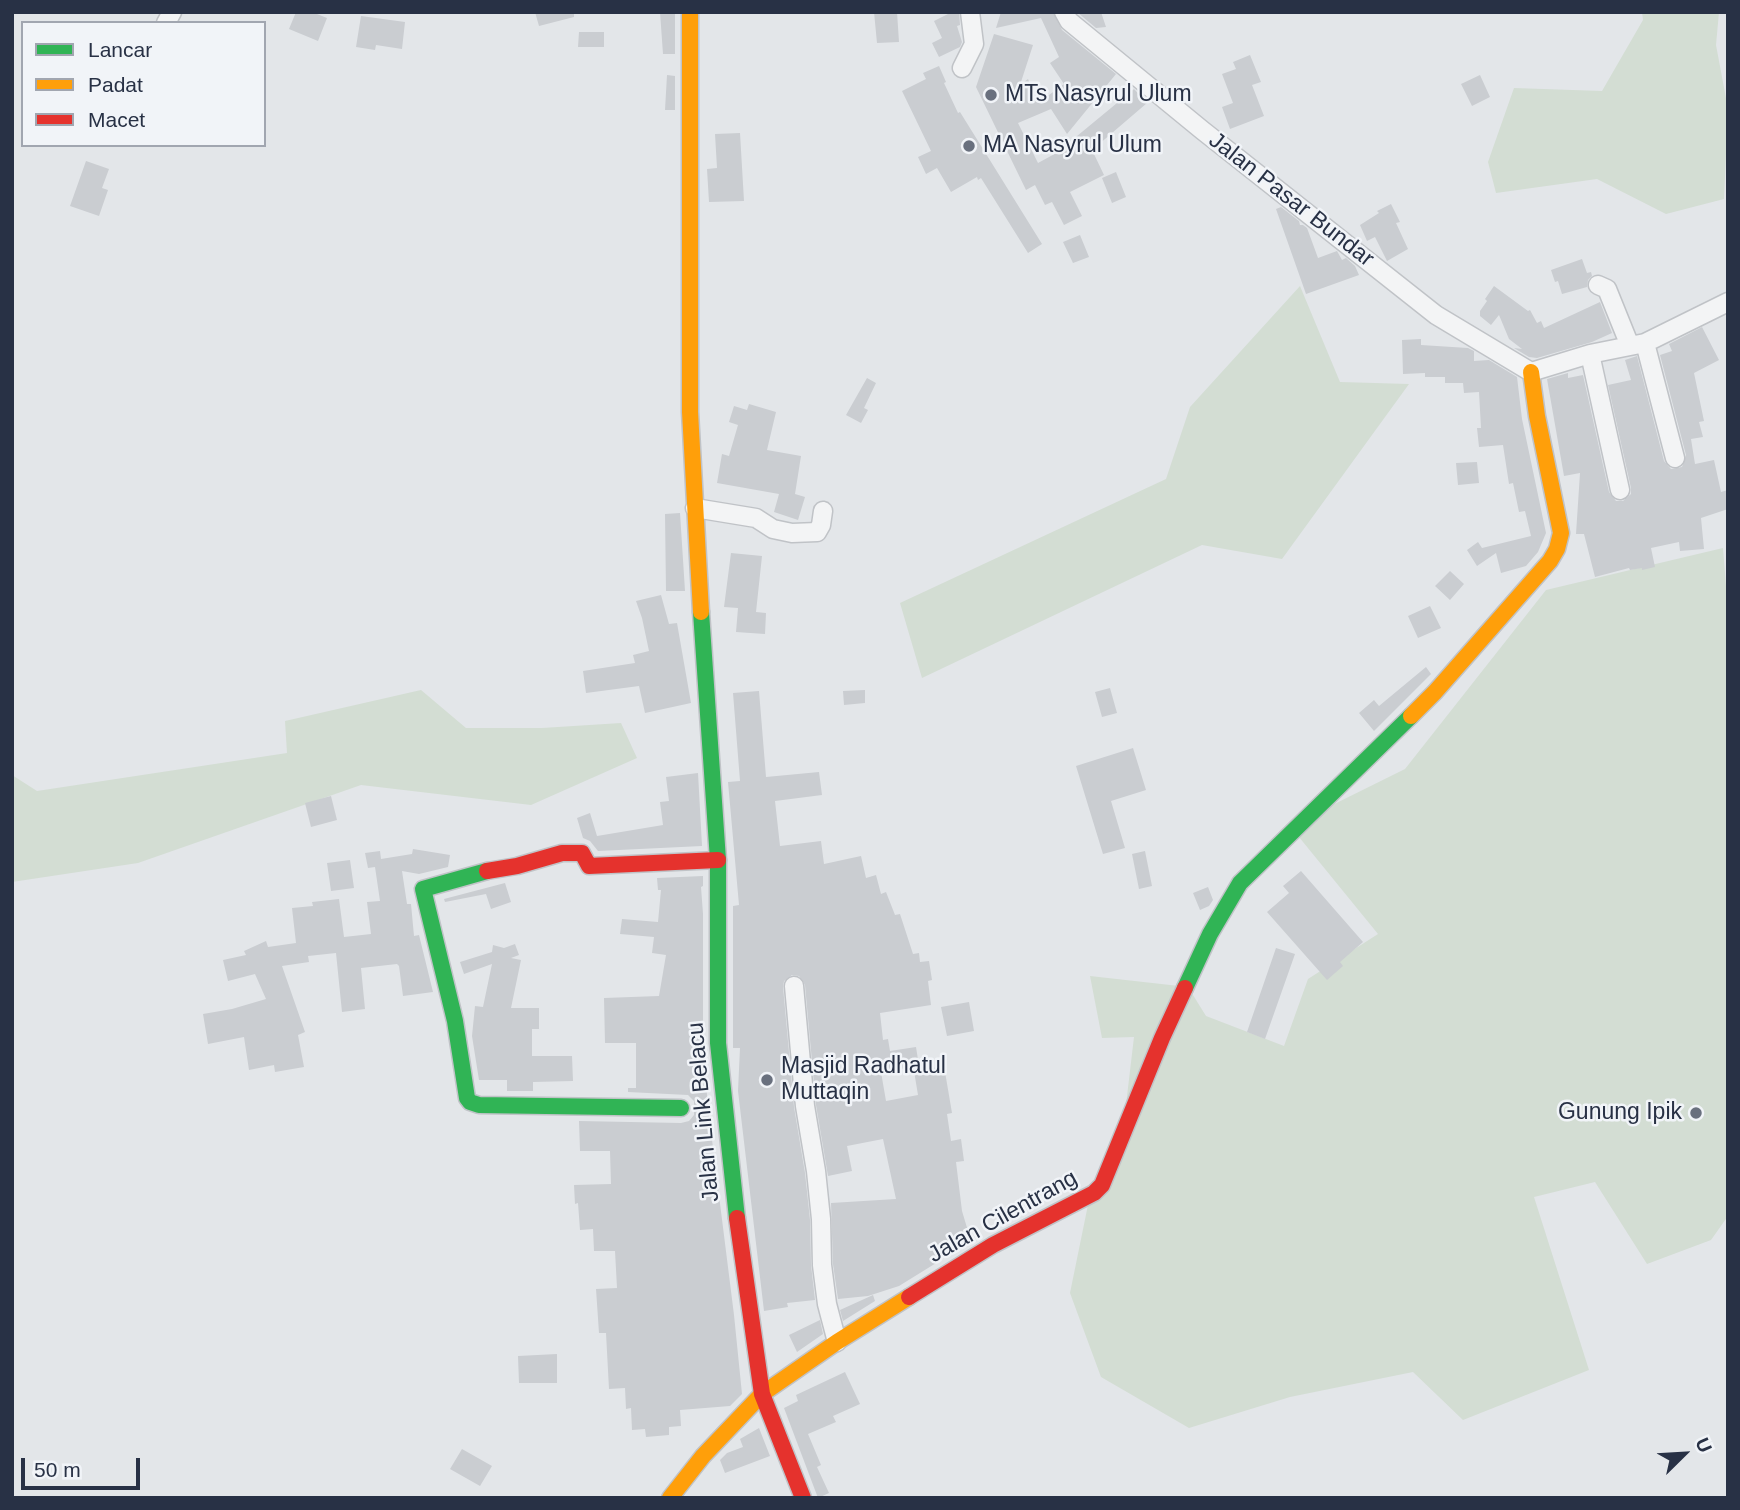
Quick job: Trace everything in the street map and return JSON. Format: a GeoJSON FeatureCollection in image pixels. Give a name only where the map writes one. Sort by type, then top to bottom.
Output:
{"type":"FeatureCollection","features":[{"type":"Feature","properties":{"kind":"street","name":"Jalan Link Belacu"},"geometry":{"type":"LineString","coordinates":[[690,12],[690,399],[704,677],[709,713],[718,860],[718,1043],[741,1261],[762,1394],[803,1498]]}},
{"type":"Feature","properties":{"kind":"street"},"geometry":{"type":"LineString","coordinates":[[962,68],[974,44],[970,12]]}},
{"type":"Feature","properties":{"kind":"street","name":"Jalan Pasar Bundar"},"geometry":{"type":"LineString","coordinates":[[1064,12],[1069,22],[1202,130],[1436,314],[1531,372]]}},
{"type":"Feature","properties":{"kind":"street"},"geometry":{"type":"LineString","coordinates":[[1598,285],[1607,289],[1638,344],[1675,458]]}},
{"type":"Feature","properties":{"kind":"street"},"geometry":{"type":"LineString","coordinates":[[1531,372],[1590,354],[1638,344],[1728,302]]}},
{"type":"Feature","properties":{"kind":"street"},"geometry":{"type":"LineString","coordinates":[[1590,354],[1620,490]]}},
{"type":"Feature","properties":{"kind":"street","name":"Jalan Cilentrang"},"geometry":{"type":"LineString","coordinates":[[670,1498],[703,1456],[762,1394],[837,1342],[993,1245],[1094,1193],[1102,1185],[1162,1038],[1210,934],[1245,877],[1435,692],[1550,561],[1557,549],[1561,533],[1537,416],[1531,372]]}},
{"type":"Feature","properties":{"kind":"street"},"geometry":{"type":"LineString","coordinates":[[695,508],[756,518],[773,529],[792,533],[817,531],[821,525],[823,511]]}},
{"type":"Feature","properties":{"kind":"street"},"geometry":{"type":"LineString","coordinates":[[681,1108],[480,1105],[470,1102],[467,1098],[455,1021],[423,889],[562,853],[582,853],[589,866],[718,860]]}},
{"type":"Feature","properties":{"kind":"street"},"geometry":{"type":"LineString","coordinates":[[794,986],[805,1106],[821,1219],[822,1265],[827,1304],[837,1342]]}},
{"type":"Feature","properties":{"kind":"shaded area"},"geometry":{"type":"Polygon","coordinates":[[[1642,12],[1719,12],[1716,45],[1728,109],[1724,199],[1666,214],[1597,179],[1496,193],[1488,162],[1514,88],[1602,91],[1643,20],[1642,12]]]}},
{"type":"Feature","properties":{"kind":"shaded area"},"geometry":{"type":"Polygon","coordinates":[[[1300,286],[1340,382],[1409,384],[1282,559],[1202,545],[922,678],[900,603],[1166,479],[1190,407],[1300,286]]]}},
{"type":"Feature","properties":{"kind":"shaded area"},"geometry":{"type":"Polygon","coordinates":[[[1723,548],[1728,611],[1728,1216],[1711,1240],[1647,1264],[1595,1182],[1534,1197],[1589,1370],[1463,1420],[1413,1372],[1290,1397],[1189,1428],[1101,1377],[1070,1293],[1090,1195],[1125,1113],[1134,1037],[1102,1038],[1090,976],[1188,987],[1206,1016],[1284,1046],[1308,979],[1378,934],[1290,826],[1405,769],[1546,590],[1723,548]]]}},
{"type":"Feature","properties":{"kind":"shaded area"},"geometry":{"type":"Polygon","coordinates":[[[421,690],[466,728],[542,728],[621,723],[637,758],[531,805],[361,785],[138,863],[12,882],[12,775],[37,791],[287,753],[285,721],[421,690]]]}},
{"type":"Feature","properties":{"kind":"building"},"geometry":{"type":"Polygon","coordinates":[[[296,12],[312,12],[327,18],[318,41],[289,29],[296,12]]]}},
{"type":"Feature","properties":{"kind":"building"},"geometry":{"type":"Polygon","coordinates":[[[535,12],[574,12],[574,17],[539,26],[535,12]]]}},
{"type":"Feature","properties":{"kind":"building"},"geometry":{"type":"Polygon","coordinates":[[[660,12],[675,12],[675,54],[663,54],[660,12]]]}},
{"type":"Feature","properties":{"kind":"building"},"geometry":{"type":"Polygon","coordinates":[[[874,12],[897,12],[899,42],[877,43],[874,12]]]}},
{"type":"Feature","properties":{"kind":"building"},"geometry":{"type":"Polygon","coordinates":[[[952,12],[959,12],[960,25],[957,26],[962,42],[960,47],[939,57],[932,43],[942,38],[934,21],[952,12]]]}},
{"type":"Feature","properties":{"kind":"building"},"geometry":{"type":"Polygon","coordinates":[[[1001,12],[1053,12],[1062,30],[1116,74],[1067,134],[1051,109],[1018,123],[1038,163],[1073,144],[1071,141],[1134,89],[1147,103],[1098,145],[1100,149],[1093,152],[1104,175],[1070,192],[1082,216],[1064,225],[1052,202],[1045,205],[1035,185],[1026,190],[976,87],[994,34],[1033,45],[1020,85],[1028,79],[1038,103],[1064,84],[1050,63],[1059,57],[1041,18],[996,28],[1001,12]]]}},
{"type":"Feature","properties":{"kind":"building"},"geometry":{"type":"Polygon","coordinates":[[[1077,12],[1101,12],[1106,27],[1096,28],[1077,12]]]}},
{"type":"Feature","properties":{"kind":"building"},"geometry":{"type":"Polygon","coordinates":[[[361,16],[405,22],[402,49],[376,45],[375,50],[356,47],[361,16]]]}},
{"type":"Feature","properties":{"kind":"building"},"geometry":{"type":"Polygon","coordinates":[[[579,32],[604,32],[604,47],[578,47],[579,32]]]}},
{"type":"Feature","properties":{"kind":"building"},"geometry":{"type":"Polygon","coordinates":[[[1250,55],[1261,82],[1252,85],[1264,116],[1230,129],[1222,107],[1233,103],[1222,74],[1236,69],[1233,62],[1250,55]]]}},
{"type":"Feature","properties":{"kind":"building"},"geometry":{"type":"Polygon","coordinates":[[[939,66],[958,113],[960,112],[1042,244],[1028,253],[981,178],[978,180],[977,177],[951,192],[937,168],[926,174],[918,157],[931,151],[902,91],[926,79],[923,73],[939,66]]]}},
{"type":"Feature","properties":{"kind":"building"},"geometry":{"type":"Polygon","coordinates":[[[667,75],[675,76],[675,110],[665,110],[667,75]]]}},
{"type":"Feature","properties":{"kind":"building"},"geometry":{"type":"Polygon","coordinates":[[[1480,75],[1490,97],[1472,106],[1461,84],[1480,75]]]}},
{"type":"Feature","properties":{"kind":"building"},"geometry":{"type":"Polygon","coordinates":[[[740,133],[744,201],[709,202],[707,169],[717,168],[715,134],[740,133]]]}},
{"type":"Feature","properties":{"kind":"building"},"geometry":{"type":"Polygon","coordinates":[[[86,161],[109,169],[102,188],[108,190],[99,216],[70,206],[86,161]]]}},
{"type":"Feature","properties":{"kind":"building"},"geometry":{"type":"Polygon","coordinates":[[[1116,172],[1126,197],[1112,203],[1102,178],[1116,172]]]}},
{"type":"Feature","properties":{"kind":"building"},"geometry":{"type":"Polygon","coordinates":[[[1391,204],[1408,249],[1387,261],[1375,237],[1367,241],[1360,225],[1391,204]]]}},
{"type":"Feature","properties":{"kind":"building"},"geometry":{"type":"Polygon","coordinates":[[[1281,207],[1307,228],[1318,258],[1337,251],[1342,260],[1346,258],[1355,266],[1359,275],[1306,294],[1276,209],[1281,207]]]}},
{"type":"Feature","properties":{"kind":"building"},"geometry":{"type":"Polygon","coordinates":[[[1080,235],[1089,257],[1073,263],[1063,242],[1080,235]]]}},
{"type":"Feature","properties":{"kind":"building"},"geometry":{"type":"Polygon","coordinates":[[[1582,259],[1587,273],[1591,272],[1592,276],[1587,287],[1562,294],[1551,270],[1582,259]]]}},
{"type":"Feature","properties":{"kind":"building"},"geometry":{"type":"Polygon","coordinates":[[[1494,286],[1530,310],[1537,323],[1541,321],[1544,328],[1600,302],[1612,333],[1592,342],[1537,358],[1529,357],[1514,348],[1522,349],[1509,339],[1499,315],[1491,325],[1480,316],[1480,311],[1487,301],[1485,299],[1494,286]]]}},
{"type":"Feature","properties":{"kind":"building"},"geometry":{"type":"Polygon","coordinates":[[[1702,327],[1719,360],[1694,373],[1704,421],[1699,422],[1703,437],[1691,439],[1695,464],[1714,460],[1721,492],[1728,490],[1728,509],[1701,518],[1704,549],[1680,551],[1679,542],[1651,548],[1655,567],[1642,570],[1629,568],[1595,577],[1584,534],[1576,534],[1580,473],[1564,476],[1547,379],[1568,373],[1568,378],[1583,375],[1609,492],[1616,501],[1623,501],[1631,494],[1631,488],[1608,385],[1631,380],[1625,360],[1637,356],[1664,461],[1671,469],[1682,467],[1686,455],[1660,355],[1672,351],[1669,344],[1702,327]]]}},
{"type":"Feature","properties":{"kind":"building"},"geometry":{"type":"Polygon","coordinates":[[[1421,339],[1421,345],[1468,348],[1474,351],[1474,361],[1489,360],[1517,377],[1522,419],[1546,533],[1538,552],[1526,566],[1501,573],[1496,553],[1477,566],[1467,550],[1478,542],[1482,548],[1531,536],[1525,511],[1519,512],[1513,483],[1509,484],[1503,445],[1479,447],[1479,392],[1464,393],[1463,383],[1445,383],[1445,377],[1425,377],[1425,373],[1403,374],[1402,340],[1421,339]]]}},
{"type":"Feature","properties":{"kind":"building"},"geometry":{"type":"Polygon","coordinates":[[[867,378],[876,383],[864,408],[868,410],[861,423],[846,415],[867,378]]]}},
{"type":"Feature","properties":{"kind":"building"},"geometry":{"type":"Polygon","coordinates":[[[749,404],[776,412],[767,450],[801,456],[795,494],[805,497],[798,520],[774,512],[779,494],[717,483],[722,454],[729,456],[738,425],[729,422],[734,406],[747,410],[749,404]]]}},
{"type":"Feature","properties":{"kind":"building"},"geometry":{"type":"Polygon","coordinates":[[[1477,462],[1479,483],[1458,485],[1456,463],[1477,462]]]}},
{"type":"Feature","properties":{"kind":"building"},"geometry":{"type":"Polygon","coordinates":[[[680,513],[685,591],[666,591],[665,514],[680,513]]]}},
{"type":"Feature","properties":{"kind":"building"},"geometry":{"type":"Polygon","coordinates":[[[731,553],[762,556],[756,612],[766,613],[765,634],[736,632],[738,608],[724,607],[731,553]]]}},
{"type":"Feature","properties":{"kind":"building"},"geometry":{"type":"Polygon","coordinates":[[[1450,571],[1464,584],[1450,600],[1435,586],[1450,571]]]}},
{"type":"Feature","properties":{"kind":"building"},"geometry":{"type":"Polygon","coordinates":[[[661,595],[669,624],[677,623],[691,703],[645,713],[639,686],[586,693],[583,671],[635,663],[633,655],[649,651],[636,601],[661,595]]]}},
{"type":"Feature","properties":{"kind":"building"},"geometry":{"type":"Polygon","coordinates":[[[1430,606],[1441,628],[1418,638],[1408,616],[1430,606]]]}},
{"type":"Feature","properties":{"kind":"building"},"geometry":{"type":"Polygon","coordinates":[[[1426,667],[1431,674],[1374,731],[1359,713],[1374,700],[1379,706],[1426,667]]]}},
{"type":"Feature","properties":{"kind":"building"},"geometry":{"type":"Polygon","coordinates":[[[1110,688],[1117,713],[1102,717],[1095,692],[1110,688]]]}},
{"type":"Feature","properties":{"kind":"building"},"geometry":{"type":"Polygon","coordinates":[[[865,690],[865,703],[844,705],[843,691],[865,690]]]}},
{"type":"Feature","properties":{"kind":"building"},"geometry":{"type":"Polygon","coordinates":[[[759,691],[766,777],[819,772],[822,795],[775,801],[780,846],[821,841],[824,864],[861,856],[866,878],[876,875],[881,894],[886,892],[895,915],[900,914],[913,954],[919,953],[920,962],[929,961],[932,980],[928,981],[931,1005],[880,1013],[883,1040],[888,1039],[890,1051],[916,1047],[919,1066],[881,1072],[886,1101],[918,1095],[914,1071],[944,1066],[952,1113],[947,1114],[951,1141],[961,1139],[964,1161],[956,1162],[962,1211],[971,1241],[939,1250],[941,1260],[899,1286],[868,1296],[838,1299],[833,1264],[831,1203],[896,1199],[883,1139],[847,1146],[852,1171],[828,1176],[816,1105],[805,985],[799,976],[792,975],[784,981],[783,987],[794,1107],[810,1220],[815,1300],[787,1303],[788,1307],[764,1311],[738,1091],[740,1048],[733,1048],[733,906],[739,905],[728,782],[740,781],[733,693],[759,691]]]}},
{"type":"Feature","properties":{"kind":"building"},"geometry":{"type":"Polygon","coordinates":[[[1133,748],[1146,790],[1111,801],[1125,848],[1103,854],[1076,766],[1133,748]]]}},
{"type":"Feature","properties":{"kind":"building"},"geometry":{"type":"Polygon","coordinates":[[[698,773],[702,846],[598,851],[590,841],[583,838],[577,818],[590,813],[597,836],[663,825],[660,802],[669,801],[666,777],[698,773]]]}},
{"type":"Feature","properties":{"kind":"building"},"geometry":{"type":"Polygon","coordinates":[[[331,796],[337,820],[311,827],[305,803],[331,796]]]}},
{"type":"Feature","properties":{"kind":"building"},"geometry":{"type":"Polygon","coordinates":[[[413,849],[450,855],[448,867],[419,874],[402,871],[407,904],[411,904],[414,936],[419,935],[433,992],[403,996],[397,964],[361,968],[365,1009],[342,1012],[336,953],[308,956],[309,962],[282,966],[305,1032],[298,1035],[304,1067],[275,1072],[274,1065],[249,1070],[244,1037],[208,1044],[203,1014],[266,999],[255,974],[228,981],[223,960],[246,955],[244,951],[266,941],[268,947],[296,943],[292,908],[313,906],[312,902],[339,899],[344,937],[371,934],[367,902],[380,901],[375,867],[368,868],[365,853],[380,851],[381,859],[412,854],[413,849]]]}},
{"type":"Feature","properties":{"kind":"building"},"geometry":{"type":"Polygon","coordinates":[[[1145,851],[1152,886],[1139,889],[1132,854],[1145,851]]]}},
{"type":"Feature","properties":{"kind":"building"},"geometry":{"type":"Polygon","coordinates":[[[350,860],[354,888],[331,891],[327,863],[350,860]]]}},
{"type":"Feature","properties":{"kind":"building"},"geometry":{"type":"Polygon","coordinates":[[[1301,871],[1363,942],[1340,962],[1343,966],[1327,980],[1267,912],[1289,893],[1283,886],[1301,871]]]}},
{"type":"Feature","properties":{"kind":"building"},"geometry":{"type":"Polygon","coordinates":[[[703,876],[703,1043],[708,1108],[742,1394],[730,1406],[680,1410],[681,1426],[669,1427],[669,1435],[646,1437],[645,1429],[632,1430],[631,1408],[626,1409],[625,1388],[609,1389],[606,1333],[599,1333],[596,1289],[617,1288],[615,1251],[594,1251],[593,1229],[580,1230],[574,1185],[611,1184],[610,1151],[580,1151],[579,1121],[681,1123],[689,1121],[694,1115],[694,1101],[688,1095],[628,1092],[628,1088],[636,1088],[636,1043],[605,1043],[604,998],[659,996],[666,955],[652,953],[654,937],[620,934],[622,919],[658,922],[661,890],[658,890],[657,878],[703,876]]]}},
{"type":"Feature","properties":{"kind":"building"},"geometry":{"type":"Polygon","coordinates":[[[505,883],[511,902],[491,909],[486,894],[445,902],[444,899],[505,883]]]}},
{"type":"Feature","properties":{"kind":"building"},"geometry":{"type":"Polygon","coordinates":[[[1208,887],[1213,900],[1209,906],[1200,910],[1193,893],[1208,887]]]}},
{"type":"Feature","properties":{"kind":"building"},"geometry":{"type":"Polygon","coordinates":[[[515,944],[519,955],[511,958],[521,960],[511,1008],[539,1008],[539,1029],[532,1029],[532,1056],[572,1056],[573,1081],[533,1082],[533,1091],[507,1091],[507,1080],[479,1080],[472,1036],[475,1006],[483,1007],[492,964],[464,974],[460,962],[492,952],[493,945],[504,948],[515,944]]]}},
{"type":"Feature","properties":{"kind":"building"},"geometry":{"type":"Polygon","coordinates":[[[1276,948],[1295,954],[1265,1039],[1247,1032],[1276,948]]]}},
{"type":"Feature","properties":{"kind":"building"},"geometry":{"type":"Polygon","coordinates":[[[969,1002],[974,1031],[947,1036],[941,1007],[969,1002]]]}},
{"type":"Feature","properties":{"kind":"building"},"geometry":{"type":"Polygon","coordinates":[[[873,1295],[875,1301],[843,1321],[840,1310],[873,1295]]]}},
{"type":"Feature","properties":{"kind":"building"},"geometry":{"type":"Polygon","coordinates":[[[820,1320],[823,1334],[797,1352],[789,1335],[820,1320]]]}},
{"type":"Feature","properties":{"kind":"building"},"geometry":{"type":"Polygon","coordinates":[[[557,1354],[557,1383],[519,1383],[518,1356],[557,1354]]]}},
{"type":"Feature","properties":{"kind":"building"},"geometry":{"type":"Polygon","coordinates":[[[845,1372],[860,1404],[833,1416],[836,1422],[808,1434],[821,1465],[817,1467],[829,1493],[818,1498],[784,1408],[798,1401],[796,1395],[845,1372]]]}},
{"type":"Feature","properties":{"kind":"building"},"geometry":{"type":"Polygon","coordinates":[[[759,1428],[770,1456],[725,1473],[720,1460],[727,1453],[743,1447],[740,1439],[759,1428]]]}},
{"type":"Feature","properties":{"kind":"building"},"geometry":{"type":"Polygon","coordinates":[[[462,1449],[492,1466],[480,1486],[450,1469],[462,1449]]]}},
{"type":"Feature","properties":{"kind":"traffic: fast"},"geometry":{"type":"LineString","coordinates":[[701,612],[718,860],[718,1043],[737,1218]]}},
{"type":"Feature","properties":{"kind":"traffic: fast"},"geometry":{"type":"LineString","coordinates":[[1185,988],[1210,934],[1240,883],[1411,716]]}},
{"type":"Feature","properties":{"kind":"traffic: fast"},"geometry":{"type":"LineString","coordinates":[[487,871],[423,889],[455,1021],[467,1098],[470,1102],[479,1105],[681,1108]]}},
{"type":"Feature","properties":{"kind":"traffic: slow"},"geometry":{"type":"LineString","coordinates":[[690,12],[690,412],[701,612]]}},
{"type":"Feature","properties":{"kind":"traffic: slow"},"geometry":{"type":"LineString","coordinates":[[1411,716],[1550,561],[1557,549],[1561,533],[1537,416],[1531,372]]}},
{"type":"Feature","properties":{"kind":"traffic: slow"},"geometry":{"type":"LineString","coordinates":[[670,1498],[703,1456],[762,1394],[909,1297]]}},
{"type":"Feature","properties":{"kind":"traffic: jam"},"geometry":{"type":"LineString","coordinates":[[487,871],[517,866],[562,853],[582,853],[589,866],[718,860]]}},
{"type":"Feature","properties":{"kind":"traffic: jam"},"geometry":{"type":"LineString","coordinates":[[909,1297],[993,1245],[1094,1193],[1102,1185],[1185,988]]}},
{"type":"Feature","properties":{"kind":"traffic: jam"},"geometry":{"type":"LineString","coordinates":[[737,1218],[762,1394],[803,1498]]}},
{"type":"Feature","properties":{"kind":"place","name":"MTs Nasyrul Ulum"},"geometry":{"type":"Point","coordinates":[991,95]}},
{"type":"Feature","properties":{"kind":"place","name":"MA Nasyrul Ulum"},"geometry":{"type":"Point","coordinates":[969,146]}},
{"type":"Feature","properties":{"kind":"place","name":"Masjid Radhatul Muttaqin"},"geometry":{"type":"Point","coordinates":[767,1080]}},
{"type":"Feature","properties":{"kind":"place","name":"Gunung Ipik"},"geometry":{"type":"Point","coordinates":[1696,1113]}}]}
